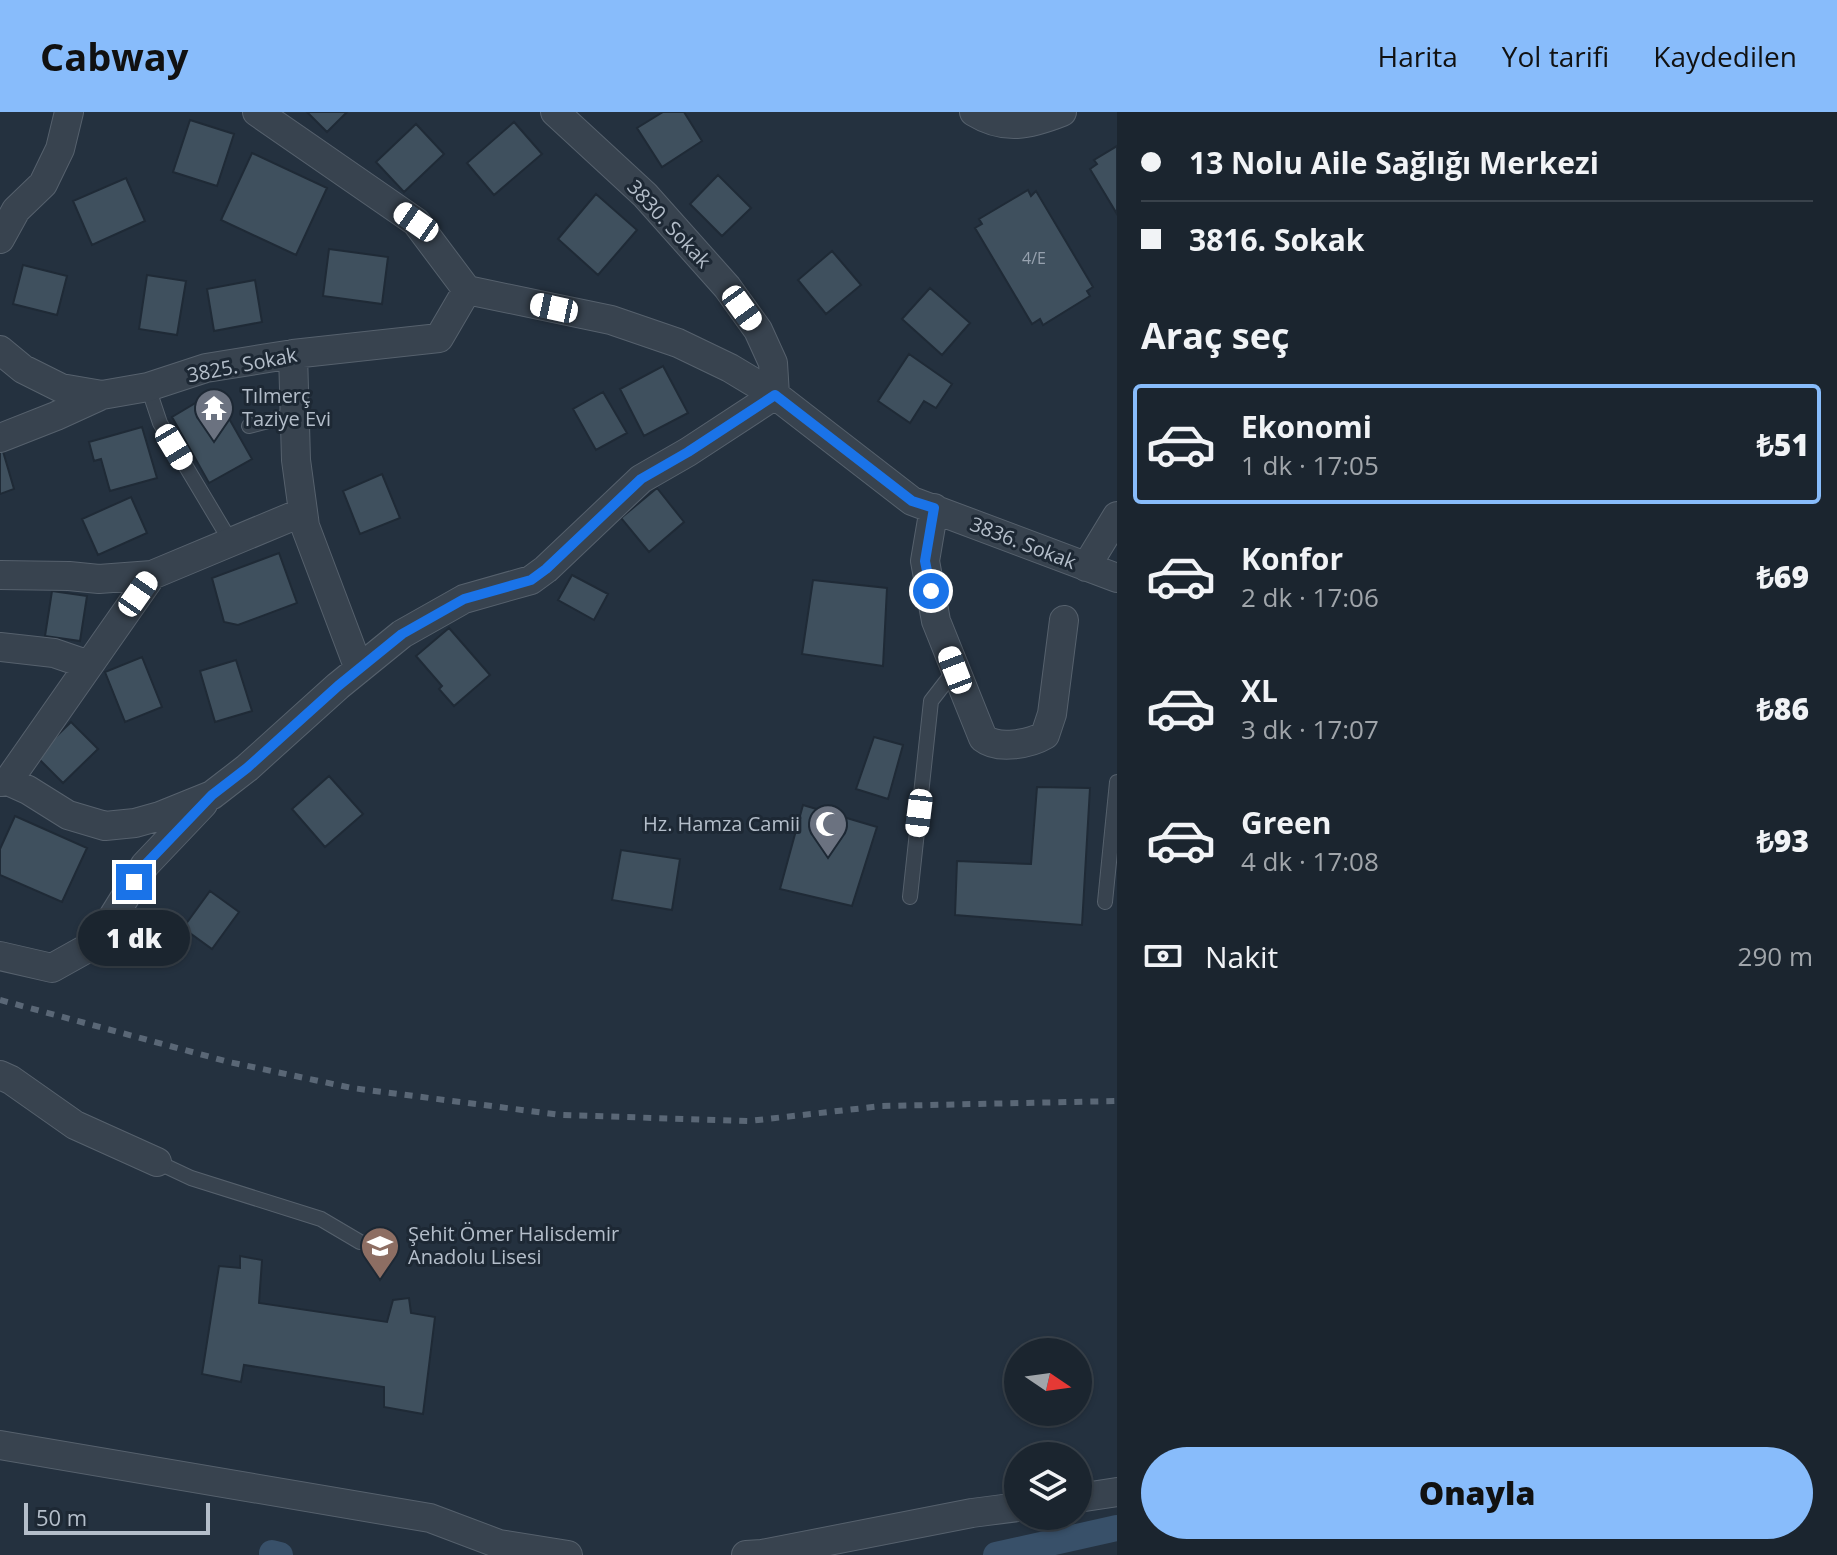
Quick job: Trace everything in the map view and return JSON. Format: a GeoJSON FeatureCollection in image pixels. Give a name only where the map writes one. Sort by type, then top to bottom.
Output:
{"type":"FeatureCollection","features":[{"type":"Feature","properties":{"kind":"street"},"geometry":{"type":"LineString","coordinates":[[0,239],[16,210],[43,184],[60,149],[69,112]]}},
{"type":"Feature","properties":{"kind":"street"},"geometry":{"type":"LineString","coordinates":[[257,112],[416,222],[467,290]]}},
{"type":"Feature","properties":{"kind":"street","name":"3830. Sokak"},"geometry":{"type":"LineString","coordinates":[[555,112],[645,195],[727,287],[758,330],[773,363],[775,395]]}},
{"type":"Feature","properties":{"kind":"street"},"geometry":{"type":"LineString","coordinates":[[974,112],[1000,124],[1035,123],[1062,112]]}},
{"type":"Feature","properties":{"kind":"street","name":"3825. Sokak"},"geometry":{"type":"LineString","coordinates":[[0,438],[102,395],[148,387],[206,368],[293,354],[439,338],[467,290]]}},
{"type":"Feature","properties":{"kind":"street","name":"3836. Sokak"},"geometry":{"type":"LineString","coordinates":[[467,290],[611,320],[665,338],[730,368],[775,395],[912,501],[1117,578]]}},
{"type":"Feature","properties":{"kind":"street"},"geometry":{"type":"LineString","coordinates":[[0,350],[23,369],[61,388],[102,395]]}},
{"type":"Feature","properties":{"kind":"street"},"geometry":{"type":"LineString","coordinates":[[293,354],[296,460],[305,526],[359,669]]}},
{"type":"Feature","properties":{"kind":"street"},"geometry":{"type":"LineString","coordinates":[[0,956],[52,968],[86,949],[106,928],[145,865],[212,795],[402,634],[464,599],[531,580],[641,479],[775,395]]}},
{"type":"Feature","properties":{"kind":"street"},"geometry":{"type":"LineString","coordinates":[[934,508],[925,561],[936,621],[983,738],[989,743],[1011,744],[1045,735],[1052,714],[1064,620]]}},
{"type":"Feature","properties":{"kind":"street"},"geometry":{"type":"LineString","coordinates":[[0,575],[99,579],[152,575],[303,512]]}},
{"type":"Feature","properties":{"kind":"street"},"geometry":{"type":"LineString","coordinates":[[1086,567],[1117,516]]}},
{"type":"Feature","properties":{"kind":"street"},"geometry":{"type":"LineString","coordinates":[[152,575],[4,781],[28,790],[68,815],[105,826],[135,823],[160,816],[212,795]]}},
{"type":"Feature","properties":{"kind":"street"},"geometry":{"type":"LineString","coordinates":[[0,647],[54,653],[89,665]]}},
{"type":"Feature","properties":{"kind":"street"},"geometry":{"type":"LineString","coordinates":[[0,1075],[75,1125],[157,1162]]}},
{"type":"Feature","properties":{"kind":"street"},"geometry":{"type":"LineString","coordinates":[[0,1445],[430,1518],[499,1544],[568,1555]]}},
{"type":"Feature","properties":{"kind":"street"},"geometry":{"type":"LineString","coordinates":[[1092,1496],[1117,1492]]}},
{"type":"Feature","properties":{"kind":"street"},"geometry":{"type":"LineString","coordinates":[[746,1555],[1004,1509]]}},
{"type":"Feature","properties":{"kind":"lane"},"geometry":{"type":"LineString","coordinates":[[148,387],[160,423],[231,542]]}},
{"type":"Feature","properties":{"kind":"lane"},"geometry":{"type":"LineString","coordinates":[[249,426],[295,414]]}},
{"type":"Feature","properties":{"kind":"lane"},"geometry":{"type":"LineString","coordinates":[[910,897],[931,701],[955,670]]}},
{"type":"Feature","properties":{"kind":"lane"},"geometry":{"type":"LineString","coordinates":[[1105,902],[1117,782]]}},
{"type":"Feature","properties":{"kind":"lane"},"geometry":{"type":"LineString","coordinates":[[157,1162],[191,1178],[321,1219],[360,1242]]}},
{"type":"Feature","properties":{"kind":"building"},"geometry":{"type":"Polygon","coordinates":[[[307,112],[347,112],[327,132],[307,112]]]}},
{"type":"Feature","properties":{"kind":"building"},"geometry":{"type":"Polygon","coordinates":[[[663,112],[684,112],[702,141],[662,167],[637,128],[663,112]]]}},
{"type":"Feature","properties":{"kind":"building"},"geometry":{"type":"Polygon","coordinates":[[[190,120],[234,134],[217,186],[173,172],[190,120]]]}},
{"type":"Feature","properties":{"kind":"building"},"geometry":{"type":"Polygon","coordinates":[[[514,122],[542,154],[494,195],[467,163],[514,122]]]}},
{"type":"Feature","properties":{"kind":"building"},"geometry":{"type":"Polygon","coordinates":[[[416,124],[444,154],[404,192],[376,162],[416,124]]]}},
{"type":"Feature","properties":{"kind":"building"},"geometry":{"type":"Polygon","coordinates":[[[1117,146],[1117,214],[1090,169],[1097,164],[1094,160],[1117,146]]]}},
{"type":"Feature","properties":{"kind":"building"},"geometry":{"type":"Polygon","coordinates":[[[252,153],[327,188],[296,255],[221,220],[252,153]]]}},
{"type":"Feature","properties":{"kind":"building"},"geometry":{"type":"Polygon","coordinates":[[[718,175],[751,208],[722,236],[690,204],[718,175]]]}},
{"type":"Feature","properties":{"kind":"building"},"geometry":{"type":"Polygon","coordinates":[[[126,178],[145,221],[92,245],[73,201],[126,178]]]}},
{"type":"Feature","properties":{"kind":"building"},"geometry":{"type":"Polygon","coordinates":[[[1028,190],[1031,196],[1036,191],[1093,287],[1087,291],[1090,296],[1043,325],[1040,319],[1032,324],[975,228],[982,224],[979,219],[1028,190]]]}},
{"type":"Feature","properties":{"kind":"building"},"geometry":{"type":"Polygon","coordinates":[[[596,194],[637,230],[598,275],[558,239],[596,194]]]}},
{"type":"Feature","properties":{"kind":"building"},"geometry":{"type":"Polygon","coordinates":[[[329,249],[388,257],[382,304],[323,296],[329,249]]]}},
{"type":"Feature","properties":{"kind":"building"},"geometry":{"type":"Polygon","coordinates":[[[832,251],[861,285],[826,314],[798,280],[832,251]]]}},
{"type":"Feature","properties":{"kind":"building"},"geometry":{"type":"Polygon","coordinates":[[[23,265],[67,276],[57,315],[13,304],[23,265]]]}},
{"type":"Feature","properties":{"kind":"building"},"geometry":{"type":"Polygon","coordinates":[[[147,275],[186,281],[177,335],[139,329],[147,275]]]}},
{"type":"Feature","properties":{"kind":"building"},"geometry":{"type":"Polygon","coordinates":[[[255,280],[262,322],[214,331],[207,289],[255,280]]]}},
{"type":"Feature","properties":{"kind":"building"},"geometry":{"type":"Polygon","coordinates":[[[930,288],[970,323],[942,355],[902,319],[930,288]]]}},
{"type":"Feature","properties":{"kind":"building"},"geometry":{"type":"Polygon","coordinates":[[[909,354],[952,384],[936,408],[924,401],[910,423],[878,401],[909,354]]]}},
{"type":"Feature","properties":{"kind":"building"},"geometry":{"type":"Polygon","coordinates":[[[663,366],[688,413],[644,436],[620,389],[663,366]]]}},
{"type":"Feature","properties":{"kind":"building","name":"Tılmerç Taziye Evi"},"geometry":{"type":"Polygon","coordinates":[[[214,392],[252,459],[209,483],[172,417],[214,392]]]}},
{"type":"Feature","properties":{"kind":"building"},"geometry":{"type":"Polygon","coordinates":[[[603,392],[627,433],[596,450],[573,409],[603,392]]]}},
{"type":"Feature","properties":{"kind":"building"},"geometry":{"type":"Polygon","coordinates":[[[142,427],[157,478],[110,491],[101,459],[94,461],[89,442],[142,427]]]}},
{"type":"Feature","properties":{"kind":"building"},"geometry":{"type":"Polygon","coordinates":[[[0,449],[14,489],[0,494],[0,449]]]}},
{"type":"Feature","properties":{"kind":"building"},"geometry":{"type":"Polygon","coordinates":[[[382,474],[400,518],[360,534],[343,491],[382,474]]]}},
{"type":"Feature","properties":{"kind":"building"},"geometry":{"type":"Polygon","coordinates":[[[657,488],[684,522],[649,552],[621,518],[657,488]]]}},
{"type":"Feature","properties":{"kind":"building"},"geometry":{"type":"Polygon","coordinates":[[[131,497],[147,533],[98,555],[82,519],[131,497]]]}},
{"type":"Feature","properties":{"kind":"building"},"geometry":{"type":"Polygon","coordinates":[[[279,553],[297,603],[238,625],[224,622],[212,578],[279,553]]]}},
{"type":"Feature","properties":{"kind":"building"},"geometry":{"type":"Polygon","coordinates":[[[572,575],[608,594],[594,620],[558,600],[572,575]]]}},
{"type":"Feature","properties":{"kind":"building"},"geometry":{"type":"Polygon","coordinates":[[[813,580],[887,588],[883,666],[802,654],[813,580]]]}},
{"type":"Feature","properties":{"kind":"building"},"geometry":{"type":"Polygon","coordinates":[[[52,591],[87,596],[80,641],[45,636],[52,591]]]}},
{"type":"Feature","properties":{"kind":"building"},"geometry":{"type":"Polygon","coordinates":[[[449,628],[490,675],[454,706],[439,689],[442,686],[416,656],[449,628]]]}},
{"type":"Feature","properties":{"kind":"building"},"geometry":{"type":"Polygon","coordinates":[[[142,657],[162,707],[125,722],[105,672],[142,657]]]}},
{"type":"Feature","properties":{"kind":"building"},"geometry":{"type":"Polygon","coordinates":[[[236,660],[252,711],[215,722],[200,671],[236,660]]]}},
{"type":"Feature","properties":{"kind":"building"},"geometry":{"type":"Polygon","coordinates":[[[71,722],[98,749],[63,783],[36,756],[71,722]]]}},
{"type":"Feature","properties":{"kind":"building"},"geometry":{"type":"Polygon","coordinates":[[[874,737],[903,745],[888,799],[856,789],[874,737]]]}},
{"type":"Feature","properties":{"kind":"building"},"geometry":{"type":"Polygon","coordinates":[[[329,776],[363,814],[325,847],[292,809],[329,776]]]}},
{"type":"Feature","properties":{"kind":"building"},"geometry":{"type":"Polygon","coordinates":[[[1037,787],[1090,788],[1082,925],[955,915],[957,861],[1031,864],[1037,787]]]}},
{"type":"Feature","properties":{"kind":"building","name":"Hz. Hamza Camii"},"geometry":{"type":"Polygon","coordinates":[[[803,805],[877,827],[852,906],[780,889],[803,805]]]}},
{"type":"Feature","properties":{"kind":"building"},"geometry":{"type":"Polygon","coordinates":[[[15,816],[87,848],[62,902],[0,875],[0,849],[15,816]]]}},
{"type":"Feature","properties":{"kind":"building"},"geometry":{"type":"Polygon","coordinates":[[[621,850],[680,859],[672,910],[612,900],[621,850]]]}},
{"type":"Feature","properties":{"kind":"building"},"geometry":{"type":"Polygon","coordinates":[[[210,891],[239,912],[212,949],[183,928],[210,891]]]}},
{"type":"Feature","properties":{"kind":"building"},"geometry":{"type":"Polygon","coordinates":[[[240,1256],[262,1260],[259,1303],[387,1322],[393,1300],[409,1298],[411,1313],[435,1317],[423,1414],[384,1407],[384,1387],[244,1365],[241,1382],[202,1374],[219,1266],[240,1268],[240,1256]]]}},
{"type":"Feature","properties":{"kind":"waterway"},"geometry":{"type":"LineString","coordinates":[[996,1555],[1117,1528]]}},
{"type":"Feature","properties":{"kind":"waterway"},"geometry":{"type":"LineString","coordinates":[[272,1553],[280,1555]]}},
{"type":"Feature","properties":{"kind":"railway"},"geometry":{"type":"LineString","coordinates":[[0,1000],[229,1062],[352,1088],[561,1115],[749,1121],[882,1106],[1117,1101]]}},
{"type":"Feature","properties":{"kind":"place","name":"Tılmerç Taziye Evi"},"geometry":{"type":"Point","coordinates":[214,442]}},
{"type":"Feature","properties":{"kind":"place","name":"Hz. Hamza Camii"},"geometry":{"type":"Point","coordinates":[828,858]}},
{"type":"Feature","properties":{"kind":"place","name":"Şehit Ömer Halisdemir Anadolu Lisesi"},"geometry":{"type":"Point","coordinates":[380,1280]}},
{"type":"Feature","properties":{"kind":"route"},"geometry":{"type":"LineString","coordinates":[[134,882],[145,865],[212,795],[402,634],[464,599],[531,580],[641,479],[775,395],[912,501],[934,508],[925,561],[931,591]]}}]}
